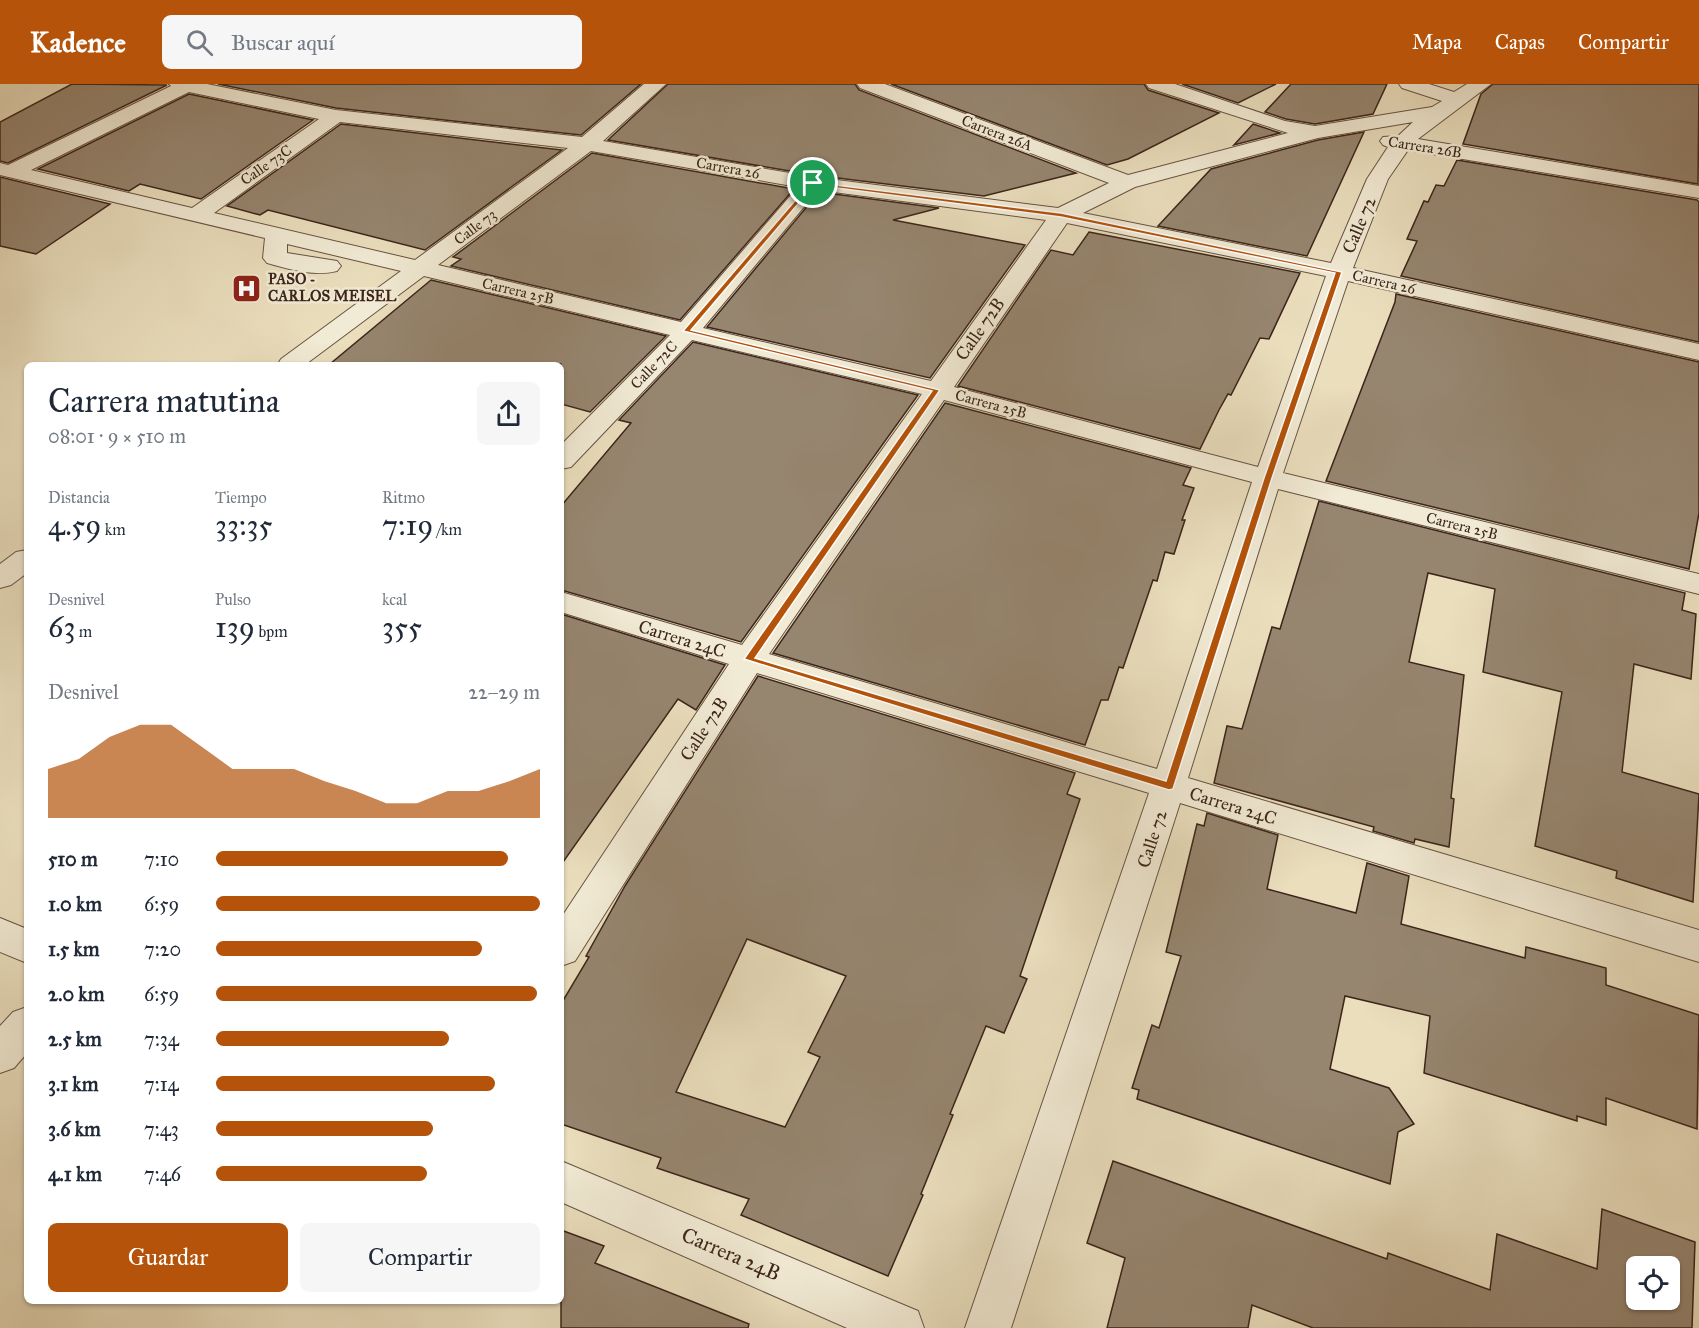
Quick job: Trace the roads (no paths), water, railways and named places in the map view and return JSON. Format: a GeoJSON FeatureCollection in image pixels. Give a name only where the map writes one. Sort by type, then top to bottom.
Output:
{"type":"FeatureCollection","features":[{"type":"Feature","properties":{"kind":"street","name":"Calle 73"},"geometry":{"type":"LineString","coordinates":[[293,362],[587,144],[656,84]]}},
{"type":"Feature","properties":{"kind":"street","name":"Carrera 26A"},"geometry":{"type":"LineString","coordinates":[[867,84],[1127,182]]}},
{"type":"Feature","properties":{"kind":"street","name":"Carrera 26B"},"geometry":{"type":"LineString","coordinates":[[1156,84],[1281,126],[1403,143],[1699,192]]}},
{"type":"Feature","properties":{"kind":"street"},"geometry":{"type":"LineString","coordinates":[[1409,84],[1459,98]]}},
{"type":"Feature","properties":{"kind":"street","name":"Carrera 26"},"geometry":{"type":"LineString","coordinates":[[182,85],[336,116],[587,144],[813,183],[1061,215],[1339,272],[1699,352]]}},
{"type":"Feature","properties":{"kind":"street"},"geometry":{"type":"LineString","coordinates":[[5,170],[182,85]]}},
{"type":"Feature","properties":{"kind":"street","name":"Calle 72B"},"geometry":{"type":"LineString","coordinates":[[564,945],[749,659],[1061,215],[1127,182],[1317,132],[1459,98]]}},
{"type":"Feature","properties":{"kind":"street","name":"Calle 72"},"geometry":{"type":"LineString","coordinates":[[988,1328],[1169,786],[1268,478],[1339,272],[1386,164],[1403,143],[1459,98]]}},
{"type":"Feature","properties":{"kind":"street","name":"Calle 73C"},"geometry":{"type":"LineString","coordinates":[[196,215],[336,116]]}},
{"type":"Feature","properties":{"kind":"street","name":"Carrera 25B"},"geometry":{"type":"LineString","coordinates":[[5,170],[936,390],[1268,478],[1699,584]]}},
{"type":"Feature","properties":{"kind":"street","name":"Calle 72C"},"geometry":{"type":"LineString","coordinates":[[564,458],[687,331],[813,183]]}},
{"type":"Feature","properties":{"kind":"street"},"geometry":{"type":"LineString","coordinates":[[0,578],[24,561]]}},
{"type":"Feature","properties":{"kind":"street","name":"Carrera 24C"},"geometry":{"type":"LineString","coordinates":[[564,603],[1699,946]]}},
{"type":"Feature","properties":{"kind":"street"},"geometry":{"type":"LineString","coordinates":[[0,934],[24,946]]}},
{"type":"Feature","properties":{"kind":"street"},"geometry":{"type":"LineString","coordinates":[[0,1055],[24,1027]]}},
{"type":"Feature","properties":{"kind":"street","name":"Carrera 24B"},"geometry":{"type":"LineString","coordinates":[[564,1182],[901,1328]]}},
{"type":"Feature","properties":{"kind":"place","name":"PASO - CARLOS MEISEL"},"geometry":{"type":"Point","coordinates":[247,288]}}]}
